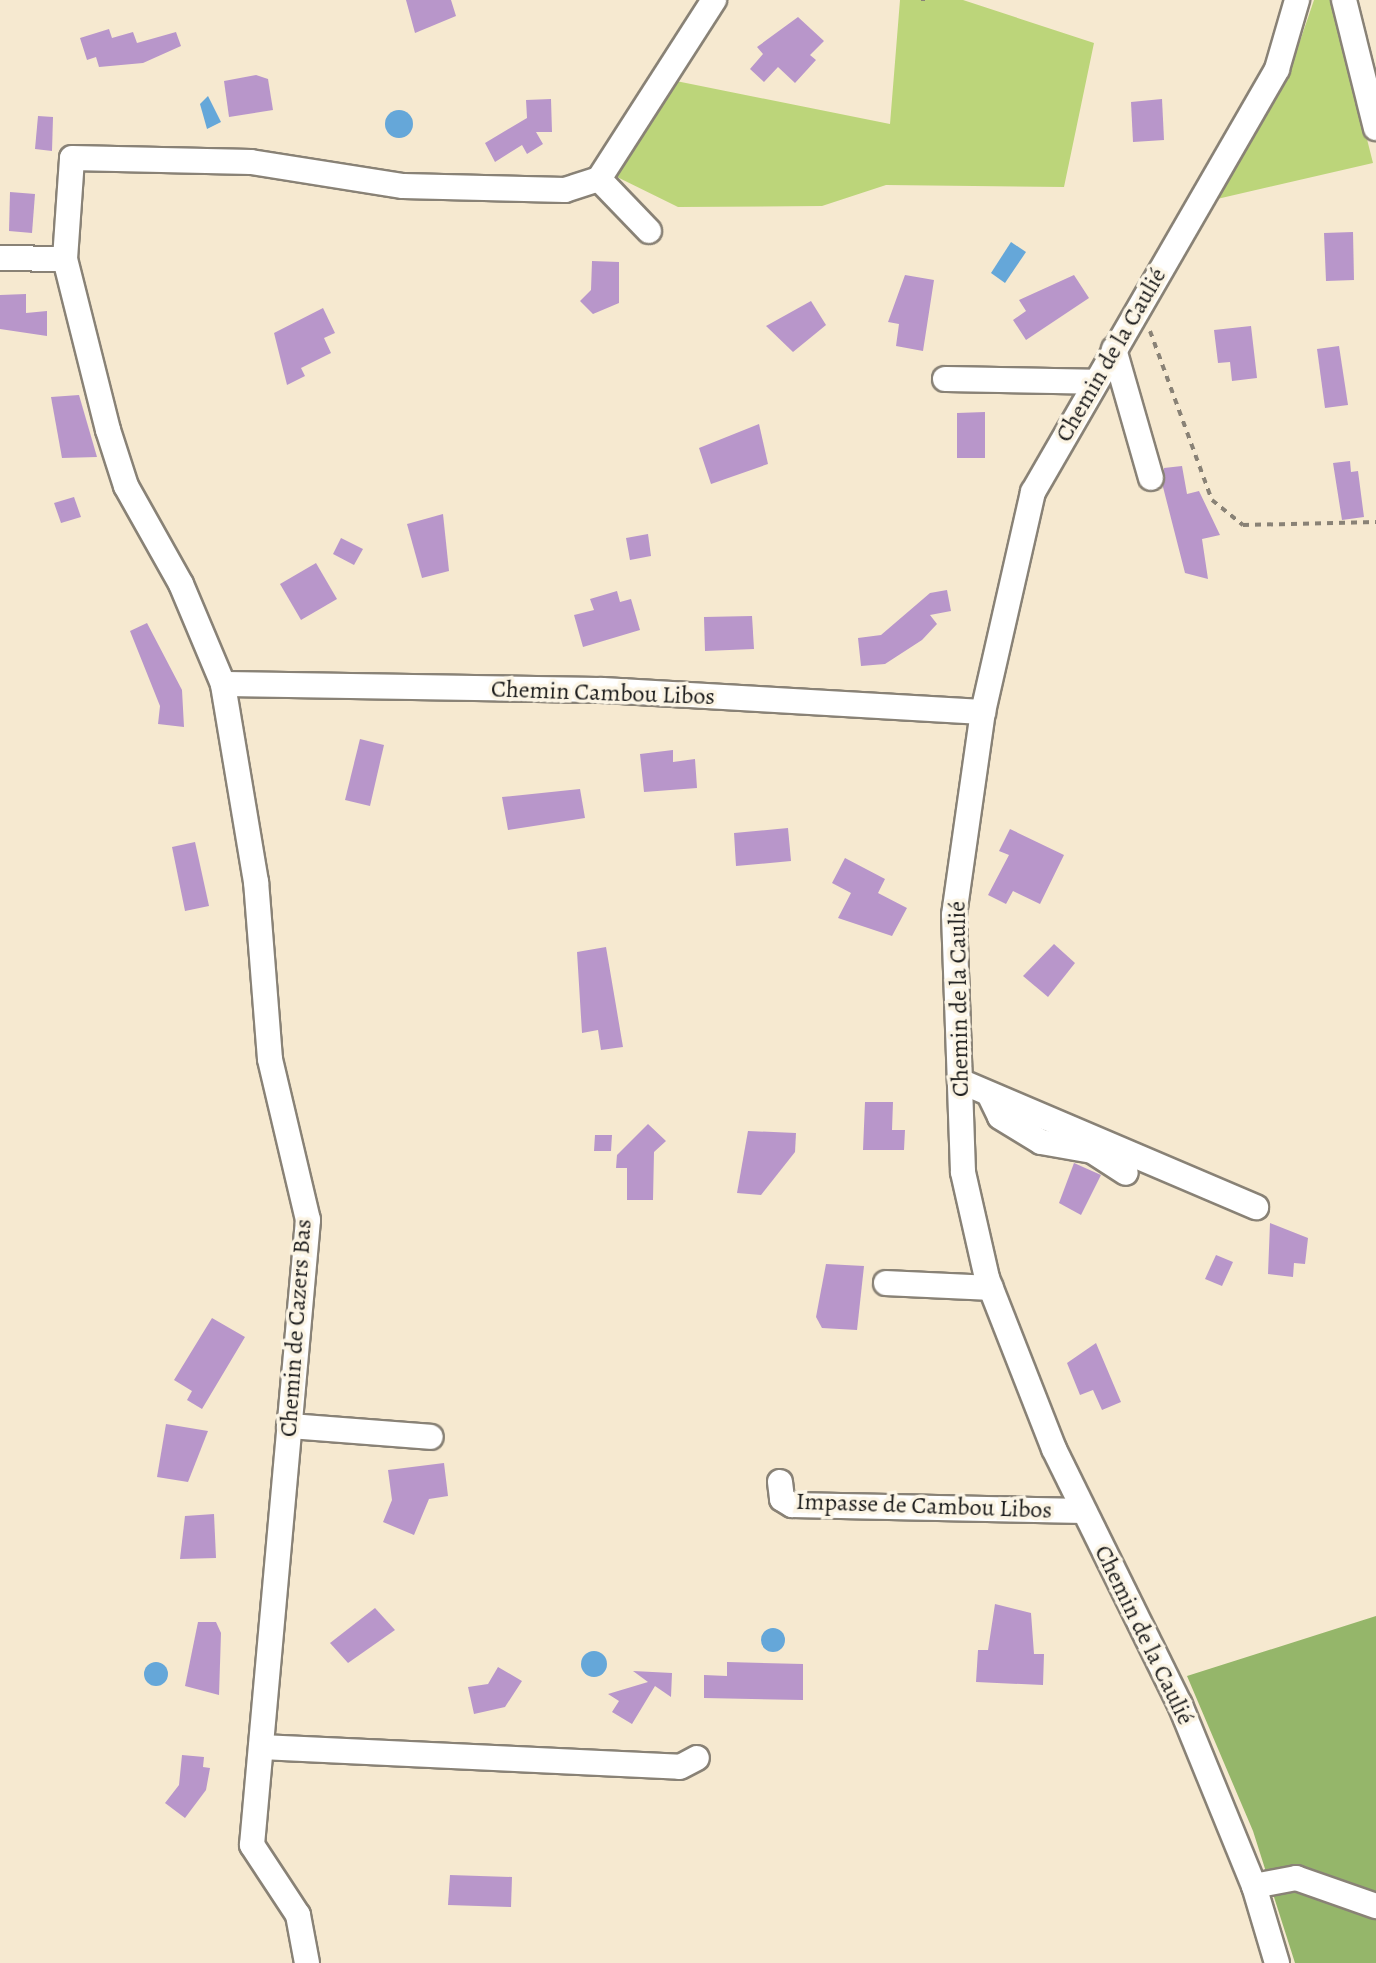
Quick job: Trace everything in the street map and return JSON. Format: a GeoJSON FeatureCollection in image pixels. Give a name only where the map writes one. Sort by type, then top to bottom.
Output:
{"type":"FeatureCollection","features":[{"type":"Feature","properties":{"kind":"street"},"geometry":{"type":"LineString","coordinates":[[649,231],[599,179],[714,0]]}},
{"type":"Feature","properties":{"kind":"street","name":"Chemin de la Caulié"},"geometry":{"type":"LineString","coordinates":[[1277,1963],[1254,1886],[1180,1705],[1084,1511],[991,1288],[963,1172],[954,915],[983,712],[1033,492],[1277,69],[1297,0]]}},
{"type":"Feature","properties":{"kind":"street"},"geometry":{"type":"LineString","coordinates":[[1344,0],[1376,128]]}},
{"type":"Feature","properties":{"kind":"street","name":"Chemin de Cazers Bas"},"geometry":{"type":"LineString","coordinates":[[307,1963],[298,1915],[252,1845],[308,1220],[270,1059],[256,882],[223,684],[181,584],[126,486],[65,259],[72,158],[251,162],[403,186],[565,190],[599,179]]}},
{"type":"Feature","properties":{"kind":"street"},"geometry":{"type":"LineString","coordinates":[[0,258],[65,259]]}},
{"type":"Feature","properties":{"kind":"street"},"geometry":{"type":"LineString","coordinates":[[1114,349],[1151,478]]}},
{"type":"Feature","properties":{"kind":"street"},"geometry":{"type":"LineString","coordinates":[[945,379],[1095,382]]}},
{"type":"Feature","properties":{"kind":"street","name":"Chemin Cambou Libos"},"geometry":{"type":"LineString","coordinates":[[223,684],[602,690],[983,712]]}},
{"type":"Feature","properties":{"kind":"street"},"geometry":{"type":"LineString","coordinates":[[960,1081],[1256,1207]]}},
{"type":"Feature","properties":{"kind":"street"},"geometry":{"type":"LineString","coordinates":[[989,1094],[1000,1117],[1041,1142],[1092,1151],[1126,1173]]}},
{"type":"Feature","properties":{"kind":"street"},"geometry":{"type":"LineString","coordinates":[[886,1283],[991,1288]]}},
{"type":"Feature","properties":{"kind":"street"},"geometry":{"type":"LineString","coordinates":[[289,1426],[431,1437]]}},
{"type":"Feature","properties":{"kind":"street","name":"Impasse de Cambou Libos"},"geometry":{"type":"LineString","coordinates":[[780,1482],[782,1499],[792,1505],[1084,1511]]}},
{"type":"Feature","properties":{"kind":"street"},"geometry":{"type":"LineString","coordinates":[[261,1747],[680,1767],[697,1758]]}},
{"type":"Feature","properties":{"kind":"street"},"geometry":{"type":"LineString","coordinates":[[1254,1886],[1296,1878],[1376,1906]]}},
{"type":"Feature","properties":{"kind":"path"},"geometry":{"type":"LineString","coordinates":[[1140,302],[1212,500],[1243,525],[1376,522]]}},
{"type":"Feature","properties":{"kind":"green space"},"geometry":{"type":"Polygon","coordinates":[[[900,0],[963,0],[1094,43],[1064,187],[886,185],[822,206],[678,207],[613,175],[676,81],[890,124],[900,0]]]}},
{"type":"Feature","properties":{"kind":"green space"},"geometry":{"type":"Polygon","coordinates":[[[1314,0],[1332,0],[1373,163],[1217,199],[1286,82],[1314,0]]]}},
{"type":"Feature","properties":{"kind":"green space"},"geometry":{"type":"Polygon","coordinates":[[[1376,1616],[1376,1963],[1295,1963],[1253,1831],[1187,1676],[1376,1616]]]}},
{"type":"Feature","properties":{"kind":"water"},"geometry":{"type":"Polygon","coordinates":[[[208,96],[221,122],[207,129],[200,104],[208,96]]]}},
{"type":"Feature","properties":{"kind":"water"},"geometry":{"type":"Polygon","coordinates":[[[399,110],[409,114],[413,124],[409,134],[399,138],[389,134],[385,124],[389,114],[399,110]]]}},
{"type":"Feature","properties":{"kind":"water"},"geometry":{"type":"Polygon","coordinates":[[[1011,242],[1026,252],[1005,283],[991,273],[1011,242]]]}},
{"type":"Feature","properties":{"kind":"water"},"geometry":{"type":"Polygon","coordinates":[[[773,1628],[784,1635],[785,1640],[778,1651],[773,1652],[762,1645],[761,1640],[768,1629],[773,1628]]]}},
{"type":"Feature","properties":{"kind":"water"},"geometry":{"type":"Polygon","coordinates":[[[594,1651],[603,1655],[607,1664],[603,1673],[594,1677],[585,1673],[581,1664],[585,1655],[594,1651]]]}},
{"type":"Feature","properties":{"kind":"water"},"geometry":{"type":"Polygon","coordinates":[[[156,1662],[165,1665],[168,1674],[165,1683],[156,1686],[147,1683],[144,1674],[147,1665],[156,1662]]]}},
{"type":"Feature","properties":{"kind":"building"},"geometry":{"type":"Polygon","coordinates":[[[406,0],[451,0],[456,16],[415,33],[406,0]]]}},
{"type":"Feature","properties":{"kind":"building"},"geometry":{"type":"Polygon","coordinates":[[[798,17],[824,41],[810,55],[816,60],[795,83],[778,67],[764,82],[750,69],[763,54],[757,47],[798,17]]]}},
{"type":"Feature","properties":{"kind":"building"},"geometry":{"type":"Polygon","coordinates":[[[109,29],[112,38],[133,32],[137,43],[176,32],[181,46],[143,63],[99,67],[96,57],[87,60],[80,38],[109,29]]]}},
{"type":"Feature","properties":{"kind":"building"},"geometry":{"type":"Polygon","coordinates":[[[256,75],[268,79],[273,110],[229,117],[224,81],[256,75]]]}},
{"type":"Feature","properties":{"kind":"building"},"geometry":{"type":"Polygon","coordinates":[[[551,99],[552,132],[536,132],[543,144],[527,154],[522,145],[495,162],[485,143],[527,118],[526,100],[551,99]]]}},
{"type":"Feature","properties":{"kind":"building"},"geometry":{"type":"Polygon","coordinates":[[[1162,99],[1164,140],[1133,142],[1131,102],[1162,99]]]}},
{"type":"Feature","properties":{"kind":"building"},"geometry":{"type":"Polygon","coordinates":[[[38,116],[53,117],[52,151],[35,149],[38,116]]]}},
{"type":"Feature","properties":{"kind":"building"},"geometry":{"type":"Polygon","coordinates":[[[10,192],[35,194],[32,233],[9,231],[10,192]]]}},
{"type":"Feature","properties":{"kind":"building"},"geometry":{"type":"Polygon","coordinates":[[[1353,232],[1354,280],[1326,281],[1324,233],[1353,232]]]}},
{"type":"Feature","properties":{"kind":"building"},"geometry":{"type":"Polygon","coordinates":[[[592,261],[619,262],[619,303],[593,314],[580,301],[591,290],[592,261]]]}},
{"type":"Feature","properties":{"kind":"building"},"geometry":{"type":"Polygon","coordinates":[[[905,275],[934,280],[923,351],[896,346],[899,324],[888,322],[905,275]]]}},
{"type":"Feature","properties":{"kind":"building"},"geometry":{"type":"Polygon","coordinates":[[[1074,275],[1089,298],[1026,340],[1013,320],[1026,311],[1019,300],[1074,275]]]}},
{"type":"Feature","properties":{"kind":"building"},"geometry":{"type":"Polygon","coordinates":[[[26,294],[26,313],[47,311],[47,336],[0,329],[0,295],[26,294]]]}},
{"type":"Feature","properties":{"kind":"building"},"geometry":{"type":"Polygon","coordinates":[[[811,301],[826,325],[793,352],[766,326],[811,301]]]}},
{"type":"Feature","properties":{"kind":"building"},"geometry":{"type":"Polygon","coordinates":[[[323,308],[335,333],[324,338],[331,353],[301,368],[305,376],[287,385],[274,333],[323,308]]]}},
{"type":"Feature","properties":{"kind":"building"},"geometry":{"type":"Polygon","coordinates":[[[1251,326],[1257,378],[1232,381],[1230,362],[1218,363],[1214,330],[1251,326]]]}},
{"type":"Feature","properties":{"kind":"building"},"geometry":{"type":"Polygon","coordinates":[[[1339,346],[1348,405],[1325,408],[1317,349],[1339,346]]]}},
{"type":"Feature","properties":{"kind":"building"},"geometry":{"type":"Polygon","coordinates":[[[79,395],[97,457],[62,458],[51,397],[79,395]]]}},
{"type":"Feature","properties":{"kind":"building"},"geometry":{"type":"Polygon","coordinates":[[[985,412],[985,458],[957,458],[957,413],[985,412]]]}},
{"type":"Feature","properties":{"kind":"building"},"geometry":{"type":"Polygon","coordinates":[[[759,424],[768,464],[711,484],[699,448],[759,424]]]}},
{"type":"Feature","properties":{"kind":"building"},"geometry":{"type":"Polygon","coordinates":[[[1350,461],[1351,472],[1358,471],[1364,517],[1342,520],[1333,463],[1350,461]]]}},
{"type":"Feature","properties":{"kind":"building"},"geometry":{"type":"Polygon","coordinates":[[[1182,466],[1187,494],[1199,491],[1220,535],[1202,539],[1208,579],[1185,573],[1163,487],[1164,468],[1182,466]]]}},
{"type":"Feature","properties":{"kind":"building"},"geometry":{"type":"Polygon","coordinates":[[[74,497],[81,517],[61,523],[54,503],[74,497]]]}},
{"type":"Feature","properties":{"kind":"building"},"geometry":{"type":"Polygon","coordinates":[[[443,514],[449,571],[422,578],[407,524],[443,514]]]}},
{"type":"Feature","properties":{"kind":"building"},"geometry":{"type":"Polygon","coordinates":[[[648,534],[651,556],[630,560],[626,538],[648,534]]]}},
{"type":"Feature","properties":{"kind":"building"},"geometry":{"type":"Polygon","coordinates":[[[341,538],[363,549],[354,565],[333,554],[341,538]]]}},
{"type":"Feature","properties":{"kind":"building"},"geometry":{"type":"Polygon","coordinates":[[[316,563],[337,599],[301,620],[280,584],[316,563]]]}},
{"type":"Feature","properties":{"kind":"building"},"geometry":{"type":"Polygon","coordinates":[[[947,590],[951,611],[930,615],[937,624],[922,640],[885,664],[861,666],[858,638],[881,635],[930,593],[947,590]]]}},
{"type":"Feature","properties":{"kind":"building"},"geometry":{"type":"Polygon","coordinates":[[[617,591],[620,602],[631,599],[640,630],[583,647],[574,615],[594,610],[590,599],[617,591]]]}},
{"type":"Feature","properties":{"kind":"building"},"geometry":{"type":"Polygon","coordinates":[[[752,616],[754,649],[705,651],[704,617],[752,616]]]}},
{"type":"Feature","properties":{"kind":"building"},"geometry":{"type":"Polygon","coordinates":[[[147,623],[182,690],[184,727],[158,724],[160,706],[130,631],[147,623]]]}},
{"type":"Feature","properties":{"kind":"building"},"geometry":{"type":"Polygon","coordinates":[[[360,739],[384,745],[370,806],[345,800],[360,739]]]}},
{"type":"Feature","properties":{"kind":"building"},"geometry":{"type":"Polygon","coordinates":[[[673,750],[673,762],[695,759],[697,788],[644,792],[640,754],[673,750]]]}},
{"type":"Feature","properties":{"kind":"building"},"geometry":{"type":"Polygon","coordinates":[[[580,789],[585,818],[508,830],[502,797],[580,789]]]}},
{"type":"Feature","properties":{"kind":"building"},"geometry":{"type":"Polygon","coordinates":[[[788,828],[791,861],[736,866],[734,833],[788,828]]]}},
{"type":"Feature","properties":{"kind":"building"},"geometry":{"type":"Polygon","coordinates":[[[1010,829],[1064,855],[1040,904],[1013,891],[1006,904],[988,895],[1009,855],[999,851],[1010,829]]]}},
{"type":"Feature","properties":{"kind":"building"},"geometry":{"type":"Polygon","coordinates":[[[195,842],[209,906],[185,911],[172,847],[195,842]]]}},
{"type":"Feature","properties":{"kind":"building"},"geometry":{"type":"Polygon","coordinates":[[[845,858],[885,879],[878,893],[907,908],[892,936],[838,918],[851,893],[832,883],[845,858]]]}},
{"type":"Feature","properties":{"kind":"building"},"geometry":{"type":"Polygon","coordinates":[[[1054,944],[1075,963],[1048,997],[1023,976],[1054,944]]]}},
{"type":"Feature","properties":{"kind":"building"},"geometry":{"type":"Polygon","coordinates":[[[606,947],[623,1047],[601,1050],[598,1030],[582,1033],[577,952],[606,947]]]}},
{"type":"Feature","properties":{"kind":"building"},"geometry":{"type":"Polygon","coordinates":[[[865,1102],[893,1102],[892,1130],[905,1130],[904,1150],[863,1150],[865,1102]]]}},
{"type":"Feature","properties":{"kind":"building"},"geometry":{"type":"Polygon","coordinates":[[[648,1124],[666,1141],[654,1152],[653,1200],[627,1200],[627,1168],[616,1168],[617,1155],[648,1124]]]}},
{"type":"Feature","properties":{"kind":"building"},"geometry":{"type":"Polygon","coordinates":[[[748,1131],[796,1133],[795,1152],[761,1195],[737,1193],[748,1131]]]}},
{"type":"Feature","properties":{"kind":"building"},"geometry":{"type":"Polygon","coordinates":[[[595,1135],[612,1135],[611,1151],[594,1151],[595,1135]]]}},
{"type":"Feature","properties":{"kind":"building"},"geometry":{"type":"Polygon","coordinates":[[[1074,1163],[1101,1175],[1081,1215],[1059,1203],[1074,1163]]]}},
{"type":"Feature","properties":{"kind":"building"},"geometry":{"type":"Polygon","coordinates":[[[1270,1223],[1308,1238],[1305,1264],[1294,1263],[1293,1277],[1268,1274],[1270,1223]]]}},
{"type":"Feature","properties":{"kind":"building"},"geometry":{"type":"Polygon","coordinates":[[[1216,1255],[1233,1262],[1222,1286],[1205,1279],[1216,1255]]]}},
{"type":"Feature","properties":{"kind":"building"},"geometry":{"type":"Polygon","coordinates":[[[826,1264],[864,1266],[857,1330],[822,1328],[816,1317],[826,1264]]]}},
{"type":"Feature","properties":{"kind":"building"},"geometry":{"type":"Polygon","coordinates":[[[212,1318],[245,1337],[202,1409],[187,1400],[192,1391],[174,1380],[212,1318]]]}},
{"type":"Feature","properties":{"kind":"building"},"geometry":{"type":"Polygon","coordinates":[[[1096,1343],[1121,1402],[1102,1410],[1093,1390],[1080,1395],[1067,1363],[1096,1343]]]}},
{"type":"Feature","properties":{"kind":"building"},"geometry":{"type":"Polygon","coordinates":[[[166,1424],[208,1431],[188,1482],[157,1477],[166,1424]]]}},
{"type":"Feature","properties":{"kind":"building"},"geometry":{"type":"Polygon","coordinates":[[[444,1463],[448,1496],[429,1499],[414,1535],[383,1522],[392,1500],[388,1470],[444,1463]]]}},
{"type":"Feature","properties":{"kind":"building"},"geometry":{"type":"Polygon","coordinates":[[[214,1514],[216,1558],[180,1559],[185,1516],[214,1514]]]}},
{"type":"Feature","properties":{"kind":"building"},"geometry":{"type":"Polygon","coordinates":[[[995,1604],[1031,1613],[1034,1654],[1044,1654],[1043,1685],[976,1682],[978,1650],[988,1650],[995,1604]]]}},
{"type":"Feature","properties":{"kind":"building"},"geometry":{"type":"Polygon","coordinates":[[[375,1608],[395,1630],[348,1663],[330,1643],[375,1608]]]}},
{"type":"Feature","properties":{"kind":"building"},"geometry":{"type":"Polygon","coordinates":[[[198,1622],[216,1622],[221,1633],[219,1695],[185,1686],[198,1622]]]}},
{"type":"Feature","properties":{"kind":"building"},"geometry":{"type":"Polygon","coordinates":[[[727,1662],[803,1664],[803,1700],[704,1698],[704,1675],[727,1676],[727,1662]]]}},
{"type":"Feature","properties":{"kind":"building"},"geometry":{"type":"Polygon","coordinates":[[[498,1667],[522,1681],[505,1707],[474,1714],[468,1687],[488,1684],[498,1667]]]}},
{"type":"Feature","properties":{"kind":"building"},"geometry":{"type":"Polygon","coordinates":[[[633,1671],[672,1673],[671,1697],[655,1686],[632,1724],[612,1712],[619,1701],[608,1694],[648,1682],[633,1671]]]}},
{"type":"Feature","properties":{"kind":"building"},"geometry":{"type":"Polygon","coordinates":[[[182,1755],[204,1757],[203,1767],[210,1768],[206,1790],[185,1818],[165,1803],[179,1785],[182,1755]]]}},
{"type":"Feature","properties":{"kind":"building"},"geometry":{"type":"Polygon","coordinates":[[[450,1875],[512,1877],[511,1907],[448,1905],[450,1875]]]}}]}
